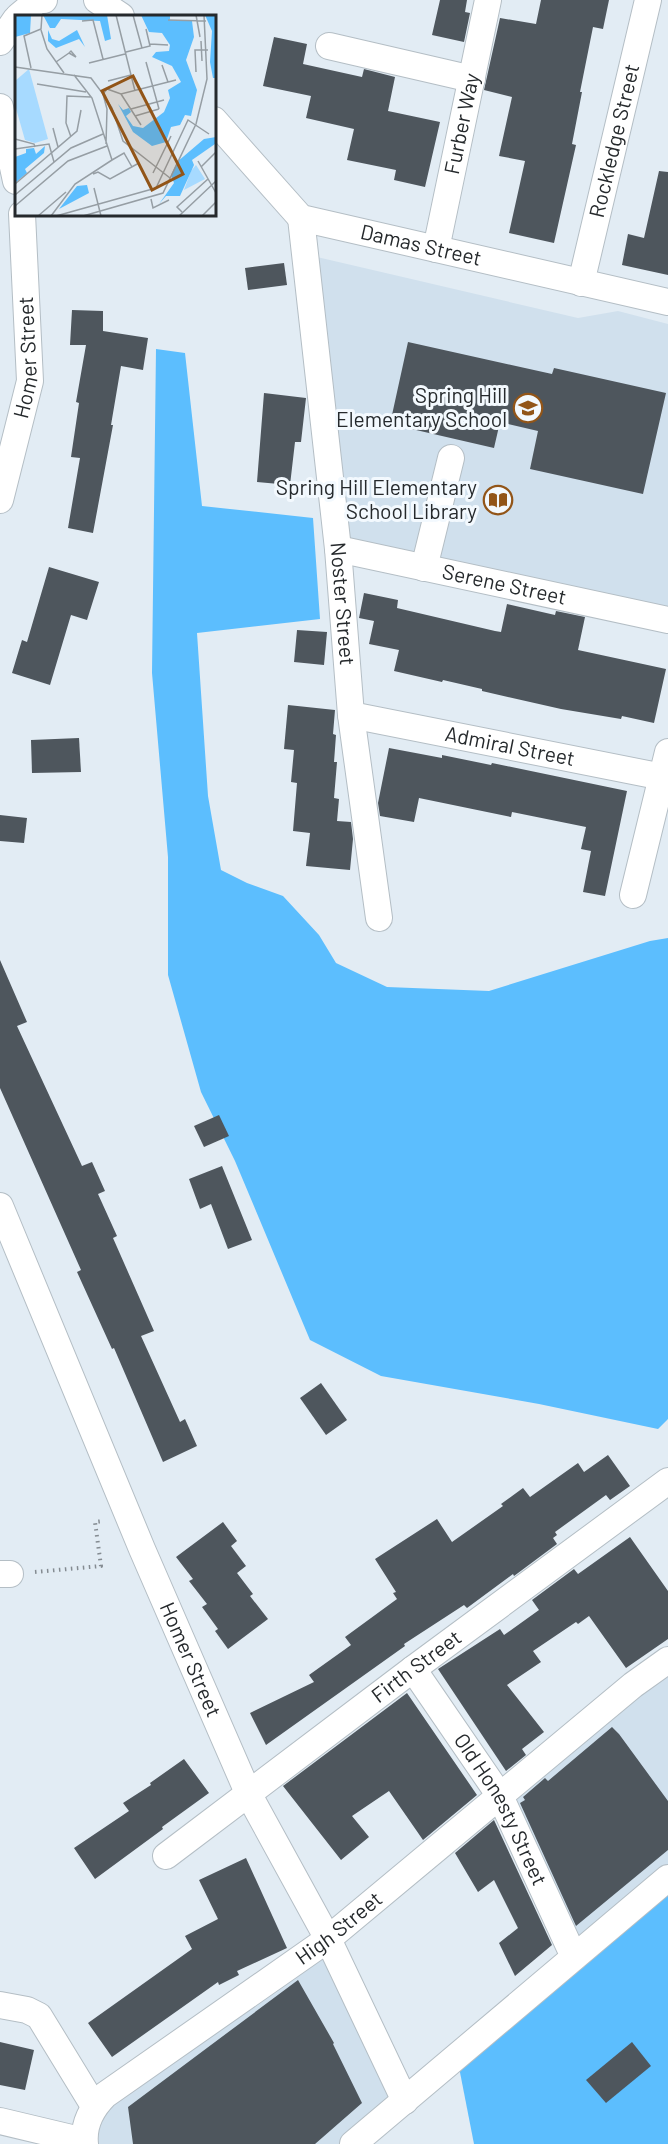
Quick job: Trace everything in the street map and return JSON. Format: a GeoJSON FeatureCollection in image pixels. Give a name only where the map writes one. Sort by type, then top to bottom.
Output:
{"type":"FeatureCollection","features":[{"type":"Feature","properties":{"kind":"street"},"geometry":{"type":"LineString","coordinates":[[21,15],[38,0],[44,0]]}},
{"type":"Feature","properties":{"kind":"street"},"geometry":{"type":"LineString","coordinates":[[97,0],[120,15]]}},
{"type":"Feature","properties":{"kind":"street","name":"Furber Way"},"geometry":{"type":"LineString","coordinates":[[436,249],[488,0]]}},
{"type":"Feature","properties":{"kind":"street","name":"Rockledge Street"},"geometry":{"type":"LineString","coordinates":[[581,283],[648,0]]}},
{"type":"Feature","properties":{"kind":"street"},"geometry":{"type":"LineString","coordinates":[[0,42],[15,22]]}},
{"type":"Feature","properties":{"kind":"street"},"geometry":{"type":"LineString","coordinates":[[329,45],[472,79]]}},
{"type":"Feature","properties":{"kind":"street"},"geometry":{"type":"LineString","coordinates":[[0,108],[15,176]]}},
{"type":"Feature","properties":{"kind":"street"},"geometry":{"type":"LineString","coordinates":[[216,122],[301,218]]}},
{"type":"Feature","properties":{"kind":"street","name":"Homer Street"},"geometry":{"type":"LineString","coordinates":[[0,500],[30,381],[22,216]]}},
{"type":"Feature","properties":{"kind":"street","name":"Damas Street"},"geometry":{"type":"LineString","coordinates":[[301,218],[668,302]]}},
{"type":"Feature","properties":{"kind":"street","name":"Noster Street"},"geometry":{"type":"LineString","coordinates":[[301,218],[338,549],[351,715],[379,918]]}},
{"type":"Feature","properties":{"kind":"street"},"geometry":{"type":"LineString","coordinates":[[424,568],[451,459]]}},
{"type":"Feature","properties":{"kind":"street","name":"Serene Street"},"geometry":{"type":"LineString","coordinates":[[338,549],[668,620]]}},
{"type":"Feature","properties":{"kind":"street","name":"Admiral Street"},"geometry":{"type":"LineString","coordinates":[[351,715],[666,769]]}},
{"type":"Feature","properties":{"kind":"street"},"geometry":{"type":"LineString","coordinates":[[633,895],[666,769]]}},
{"type":"Feature","properties":{"kind":"street","name":"Homer Street"},"geometry":{"type":"LineString","coordinates":[[0,1206],[147,1560],[249,1795],[328,1939],[405,2101]]}},
{"type":"Feature","properties":{"kind":"street","name":"Firth Street"},"geometry":{"type":"LineString","coordinates":[[166,1856],[413,1669],[668,1481]]}},
{"type":"Feature","properties":{"kind":"street","name":"High Street"},"geometry":{"type":"LineString","coordinates":[[94,2106],[105,2095],[328,1939],[633,1685],[668,1660]]}},
{"type":"Feature","properties":{"kind":"street","name":"Old Honesty Street"},"geometry":{"type":"LineString","coordinates":[[413,1669],[500,1796],[574,1957]]}},
{"type":"Feature","properties":{"kind":"street"},"geometry":{"type":"LineString","coordinates":[[353,2144],[668,1878]]}},
{"type":"Feature","properties":{"kind":"street"},"geometry":{"type":"LineString","coordinates":[[0,2005],[27,2010],[39,2016],[94,2106],[87,2124],[84,2142],[0,2121]]}},
{"type":"Feature","properties":{"kind":"path"},"geometry":{"type":"LineString","coordinates":[[5,1574],[101,1566],[95,1522],[112,1520]]}},
{"type":"Feature","properties":{"kind":"shaded area"},"geometry":{"type":"Polygon","coordinates":[[[317,257],[578,318],[618,311],[668,324],[668,610],[348,539],[317,257]]]}},
{"type":"Feature","properties":{"kind":"shaded area"},"geometry":{"type":"Polygon","coordinates":[[[156,349],[185,353],[202,506],[313,518],[320,619],[197,633],[208,796],[221,870],[247,883],[283,896],[319,935],[336,963],[387,987],[489,991],[650,941],[668,938],[668,1419],[658,1429],[539,1404],[381,1376],[310,1340],[235,1161],[201,1092],[168,975],[168,857],[152,673],[156,349]]]}},
{"type":"Feature","properties":{"kind":"shaded area"},"geometry":{"type":"Polygon","coordinates":[[[668,1660],[668,1878],[574,1957],[500,1796],[668,1660]]]}},
{"type":"Feature","properties":{"kind":"shaded area"},"geometry":{"type":"Polygon","coordinates":[[[668,1878],[668,2144],[474,2144],[457,2057],[668,1878]]]}},
{"type":"Feature","properties":{"kind":"shaded area"},"geometry":{"type":"Polygon","coordinates":[[[328,1939],[405,2101],[353,2144],[85,2144],[87,2124],[328,1939]]]}},
{"type":"Feature","properties":{"kind":"building"},"geometry":{"type":"Polygon","coordinates":[[[440,0],[467,0],[465,12],[470,13],[464,42],[432,35],[440,0]]]}},
{"type":"Feature","properties":{"kind":"building"},"geometry":{"type":"Polygon","coordinates":[[[541,0],[609,0],[603,29],[593,27],[572,144],[576,145],[554,243],[509,233],[525,161],[499,156],[512,97],[484,90],[500,18],[536,24],[541,0]]]}},
{"type":"Feature","properties":{"kind":"building"},"geometry":{"type":"Polygon","coordinates":[[[274,37],[307,44],[303,64],[362,77],[364,69],[395,77],[388,111],[440,122],[425,187],[394,180],[396,170],[347,160],[354,129],[306,118],[311,96],[263,86],[274,37]]]}},
{"type":"Feature","properties":{"kind":"building"},"geometry":{"type":"Polygon","coordinates":[[[659,171],[668,172],[668,275],[622,265],[628,234],[644,238],[659,171]]]}},
{"type":"Feature","properties":{"kind":"building"},"geometry":{"type":"Polygon","coordinates":[[[284,263],[287,285],[248,290],[245,268],[284,263]]]}},
{"type":"Feature","properties":{"kind":"building"},"geometry":{"type":"Polygon","coordinates":[[[72,310],[103,311],[103,331],[148,338],[143,370],[121,366],[111,425],[113,425],[93,533],[68,528],[80,458],[71,457],[79,403],[76,402],[86,345],[70,345],[72,310]]]}},
{"type":"Feature","properties":{"kind":"building","name":"Spring Hill Elementary School"},"geometry":{"type":"Polygon","coordinates":[[[408,342],[552,374],[554,368],[666,393],[643,494],[530,469],[538,431],[500,422],[494,448],[390,424],[408,342]]]}},
{"type":"Feature","properties":{"kind":"building"},"geometry":{"type":"Polygon","coordinates":[[[264,393],[306,398],[301,442],[295,442],[290,485],[257,482],[264,393]]]}},
{"type":"Feature","properties":{"kind":"building"},"geometry":{"type":"Polygon","coordinates":[[[49,567],[99,582],[87,620],[71,615],[50,685],[12,673],[22,640],[27,642],[49,567]]]}},
{"type":"Feature","properties":{"kind":"building"},"geometry":{"type":"Polygon","coordinates":[[[364,593],[398,600],[397,608],[501,632],[507,604],[555,615],[556,611],[585,617],[578,650],[666,669],[654,723],[622,716],[621,719],[561,709],[443,680],[442,682],[394,671],[399,650],[369,644],[374,621],[359,618],[364,593]]]}},
{"type":"Feature","properties":{"kind":"building"},"geometry":{"type":"Polygon","coordinates":[[[297,630],[327,632],[324,665],[294,662],[297,630]]]}},
{"type":"Feature","properties":{"kind":"building"},"geometry":{"type":"Polygon","coordinates":[[[288,705],[335,710],[334,762],[337,762],[334,798],[339,799],[337,821],[351,822],[353,839],[350,870],[306,866],[310,833],[293,831],[297,783],[291,782],[294,750],[284,749],[288,705]]]}},
{"type":"Feature","properties":{"kind":"building"},"geometry":{"type":"Polygon","coordinates":[[[79,738],[81,772],[32,773],[31,740],[79,738]]]}},
{"type":"Feature","properties":{"kind":"building"},"geometry":{"type":"Polygon","coordinates":[[[389,748],[442,758],[442,755],[491,765],[492,763],[627,791],[605,896],[583,892],[591,851],[581,849],[586,827],[512,812],[511,817],[419,798],[414,822],[380,816],[378,803],[389,748]]]}},
{"type":"Feature","properties":{"kind":"building"},"geometry":{"type":"Polygon","coordinates":[[[0,815],[27,818],[24,843],[0,841],[0,815]]]}},
{"type":"Feature","properties":{"kind":"building"},"geometry":{"type":"Polygon","coordinates":[[[0,960],[27,1022],[17,1026],[82,1166],[92,1162],[105,1191],[98,1194],[117,1236],[113,1238],[154,1331],[141,1336],[180,1422],[185,1419],[197,1446],[163,1462],[114,1348],[112,1349],[77,1272],[81,1270],[0,1088],[0,960]]]}},
{"type":"Feature","properties":{"kind":"building"},"geometry":{"type":"Polygon","coordinates":[[[219,1115],[229,1136],[204,1147],[194,1126],[219,1115]]]}},
{"type":"Feature","properties":{"kind":"building"},"geometry":{"type":"Polygon","coordinates":[[[222,1166],[252,1240],[228,1249],[211,1204],[200,1209],[189,1179],[222,1166]]]}},
{"type":"Feature","properties":{"kind":"building"},"geometry":{"type":"Polygon","coordinates":[[[321,1383],[347,1420],[326,1435],[300,1398],[321,1383]]]}},
{"type":"Feature","properties":{"kind":"building"},"geometry":{"type":"Polygon","coordinates":[[[608,1455],[630,1486],[610,1500],[606,1495],[555,1532],[557,1535],[553,1538],[557,1544],[514,1576],[513,1574],[467,1608],[464,1605],[404,1644],[405,1646],[266,1745],[250,1713],[314,1682],[309,1675],[351,1645],[345,1637],[397,1599],[393,1593],[396,1592],[375,1559],[437,1519],[452,1542],[503,1506],[501,1504],[523,1488],[530,1497],[578,1463],[584,1472],[608,1455]]]}},
{"type":"Feature","properties":{"kind":"building"},"geometry":{"type":"Polygon","coordinates":[[[223,1522],[237,1541],[231,1546],[246,1566],[237,1573],[253,1594],[250,1596],[268,1619],[228,1649],[215,1631],[218,1629],[202,1607],[207,1604],[189,1581],[193,1579],[176,1557],[223,1522]]]}},
{"type":"Feature","properties":{"kind":"building"},"geometry":{"type":"Polygon","coordinates":[[[630,1537],[668,1591],[668,1639],[626,1668],[589,1616],[578,1624],[576,1622],[533,1651],[541,1662],[507,1685],[544,1732],[522,1749],[526,1755],[506,1771],[438,1669],[500,1629],[504,1635],[539,1610],[532,1600],[574,1569],[578,1574],[630,1537]]]}},
{"type":"Feature","properties":{"kind":"building"},"geometry":{"type":"Polygon","coordinates":[[[407,1693],[477,1795],[423,1840],[389,1791],[352,1816],[369,1837],[341,1860],[283,1786],[407,1693]]]}},
{"type":"Feature","properties":{"kind":"building"},"geometry":{"type":"Polygon","coordinates":[[[612,1727],[668,1801],[668,1850],[576,1926],[520,1803],[525,1800],[523,1797],[545,1778],[548,1781],[612,1727]]]}},
{"type":"Feature","properties":{"kind":"building"},"geometry":{"type":"Polygon","coordinates":[[[184,1759],[209,1793],[95,1879],[74,1848],[129,1811],[123,1803],[184,1759]]]}},
{"type":"Feature","properties":{"kind":"building"},"geometry":{"type":"Polygon","coordinates":[[[494,1820],[552,1945],[515,1976],[499,1943],[518,1928],[494,1880],[478,1892],[455,1853],[494,1820]]]}},
{"type":"Feature","properties":{"kind":"building"},"geometry":{"type":"Polygon","coordinates":[[[246,1858],[287,1948],[237,1971],[239,1975],[219,1985],[218,1982],[112,2057],[88,2023],[192,1949],[185,1936],[218,1919],[199,1880],[246,1858]]]}},
{"type":"Feature","properties":{"kind":"building"},"geometry":{"type":"Polygon","coordinates":[[[298,1980],[334,2043],[362,2103],[315,2144],[133,2144],[128,2107],[298,1980]]]}},
{"type":"Feature","properties":{"kind":"building"},"geometry":{"type":"Polygon","coordinates":[[[0,2042],[34,2050],[25,2090],[0,2085],[0,2042]]]}},
{"type":"Feature","properties":{"kind":"building"},"geometry":{"type":"Polygon","coordinates":[[[632,2042],[651,2066],[606,2103],[586,2080],[632,2042]]]}},
{"type":"Feature","properties":{"kind":"place","name":"Spring Hill Elementary School"},"geometry":{"type":"Point","coordinates":[528,408]}},
{"type":"Feature","properties":{"kind":"place","name":"Spring Hill Elementary School Library"},"geometry":{"type":"Point","coordinates":[498,500]}}]}
